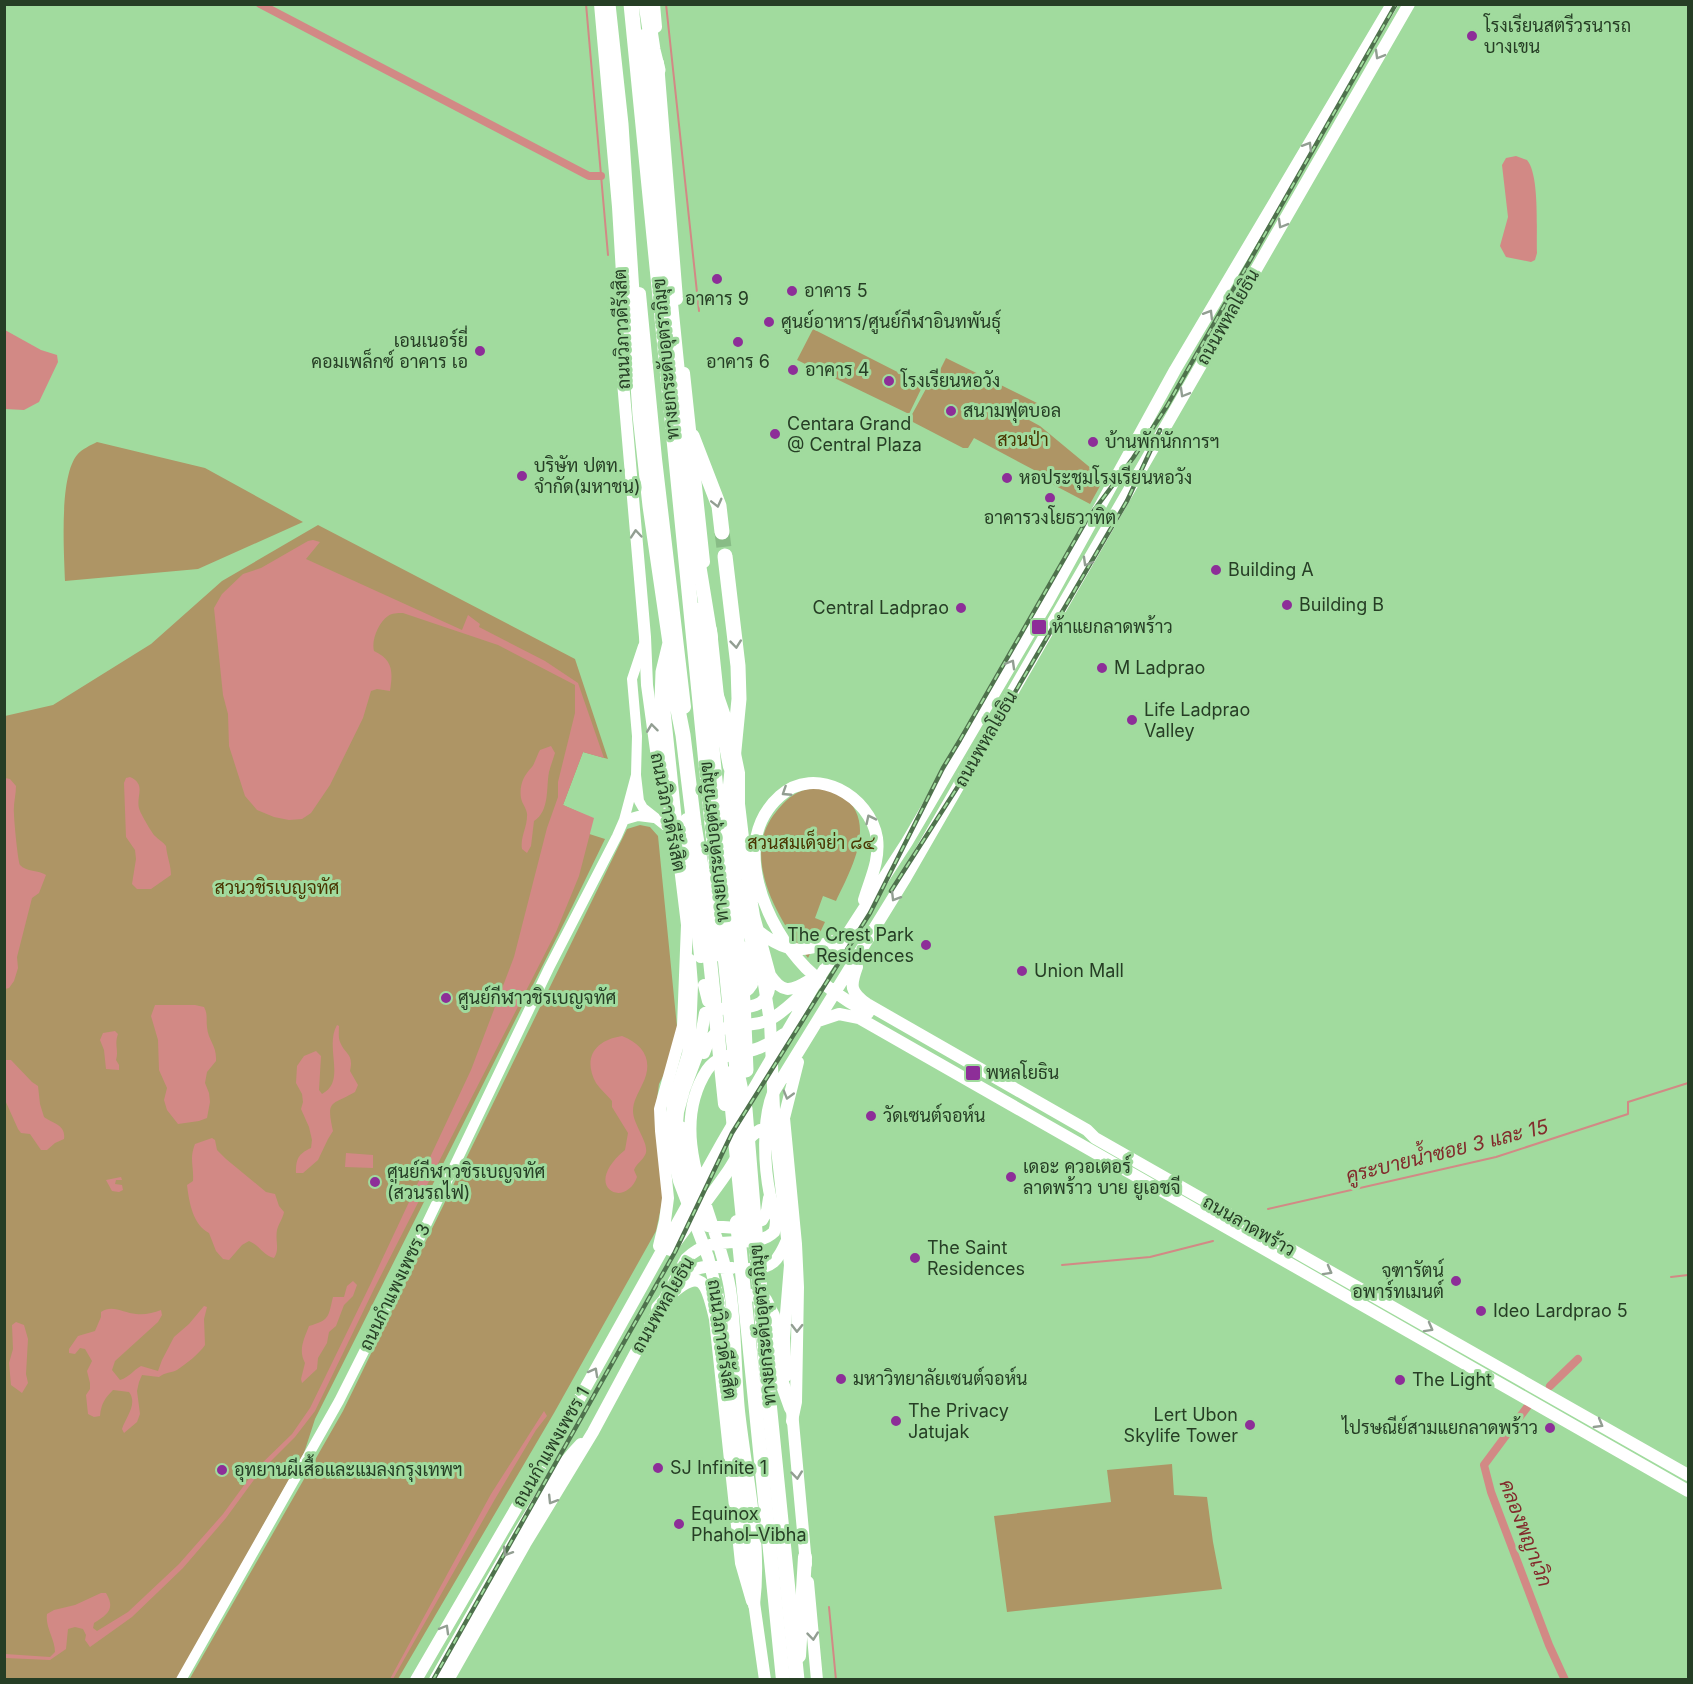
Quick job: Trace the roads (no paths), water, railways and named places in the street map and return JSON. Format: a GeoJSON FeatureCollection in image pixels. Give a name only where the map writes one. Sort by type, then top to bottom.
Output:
{"type":"FeatureCollection","features":[{"type":"Feature","properties":{"kind":"highway"},"geometry":{"type":"LineString","coordinates":[[608,4],[621,124],[640,415],[650,506],[670,643],[663,672],[662,701],[681,822],[680,866]]}},
{"type":"Feature","properties":{"kind":"highway","name":"ถนนวิภาวดีรังสิต"},"geometry":{"type":"LineString","coordinates":[[613,4],[655,459],[756,1404],[783,1680]]}},
{"type":"Feature","properties":{"kind":"highway","name":"ทางยกระดับอุตราภิมุข"},"geometry":{"type":"LineString","coordinates":[[622,4],[705,839],[710,922],[721,1002],[789,1680]]}},
{"type":"Feature","properties":{"kind":"highway","name":"ทางยกระดับอุตราภิมุข"},"geometry":{"type":"LineString","coordinates":[[631,4],[733,1037],[745,1109],[769,1402],[799,1680]]}},
{"type":"Feature","properties":{"kind":"highway"},"geometry":{"type":"LineString","coordinates":[[641,4],[683,422],[688,500],[737,1004],[760,1199],[772,1402],[799,1659]]}},
{"type":"Feature","properties":{"kind":"highway"},"geometry":{"type":"LineString","coordinates":[[646,4],[658,70]]}},
{"type":"Feature","properties":{"kind":"highway"},"geometry":{"type":"LineString","coordinates":[[618,207],[634,218]]}},
{"type":"Feature","properties":{"kind":"highway"},"geometry":{"type":"LineString","coordinates":[[626,340],[656,608],[675,688],[710,922]]}},
{"type":"Feature","properties":{"kind":"highway"},"geometry":{"type":"LineString","coordinates":[[692,436],[714,489],[723,532]]}},
{"type":"Feature","properties":{"kind":"highway"},"geometry":{"type":"LineString","coordinates":[[688,500],[711,638]]}},
{"type":"Feature","properties":{"kind":"highway"},"geometry":{"type":"LineString","coordinates":[[725,556],[740,699],[726,831],[743,1001],[745,1109]]}},
{"type":"Feature","properties":{"kind":"highway"},"geometry":{"type":"LineString","coordinates":[[674,624],[673,647],[681,822],[698,985],[716,996],[741,994],[751,984],[736,924],[721,769],[721,725]]}},
{"type":"Feature","properties":{"kind":"highway"},"geometry":{"type":"LineString","coordinates":[[782,1664],[772,1633],[739,1314],[739,1304],[745,1294],[754,1294],[765,1300],[773,1316],[781,1380],[792,1414]]}},
{"type":"Feature","properties":{"kind":"highway"},"geometry":{"type":"LineString","coordinates":[[658,1308],[669,1296]]}},
{"type":"Feature","properties":{"kind":"highway"},"geometry":{"type":"LineString","coordinates":[[799,1680],[805,1557]]}},
{"type":"Feature","properties":{"kind":"main road","name":"ถนนวิภาวดีรังสิต"},"geometry":{"type":"LineString","coordinates":[[600,4],[618,207],[626,340],[623,381],[647,685],[655,754],[681,822],[677,846],[687,925],[698,985],[688,1054],[674,1095],[670,1133],[679,1181],[708,1257],[719,1301],[744,1532],[765,1680]]}},
{"type":"Feature","properties":{"kind":"main road"},"geometry":{"type":"LineString","coordinates":[[654,4],[678,318],[692,436],[711,638],[721,725],[739,804],[748,880],[757,930],[770,975],[777,986],[795,989],[826,966]]}},
{"type":"Feature","properties":{"kind":"main road","name":"ถนนพหลโยธิน"},"geometry":{"type":"LineString","coordinates":[[691,1199],[815,984],[907,842],[1047,603],[1111,484],[1193,341],[1392,4]]}},
{"type":"Feature","properties":{"kind":"main road","name":"ถนนพหลโยธิน"},"geometry":{"type":"LineString","coordinates":[[448,1680],[525,1544],[593,1432],[681,1266],[697,1249],[723,1241],[758,1240],[774,1232],[777,1219],[770,1194],[766,1145],[771,1130],[766,1115],[773,1093],[935,828],[1409,4]]}},
{"type":"Feature","properties":{"kind":"main road"},"geometry":{"type":"LineString","coordinates":[[1225,289],[1239,297]]}},
{"type":"Feature","properties":{"kind":"main road"},"geometry":{"type":"LineString","coordinates":[[1193,341],[1208,350]]}},
{"type":"Feature","properties":{"kind":"main road"},"geometry":{"type":"LineString","coordinates":[[717,693],[731,735],[740,773],[739,804]]}},
{"type":"Feature","properties":{"kind":"main road"},"geometry":{"type":"LineString","coordinates":[[728,760],[742,910],[764,984],[770,1022],[775,1131],[790,1265],[784,1353],[792,1414],[817,1680]]}},
{"type":"Feature","properties":{"kind":"main road"},"geometry":{"type":"LineString","coordinates":[[860,916],[877,862],[877,841],[870,817],[846,794],[833,786],[819,783],[794,787],[779,796],[764,815],[756,840],[754,860],[762,894],[775,924],[806,968],[847,1002],[1084,1136],[1095,1138]]}},
{"type":"Feature","properties":{"kind":"main road"},"geometry":{"type":"LineString","coordinates":[[687,925],[683,1026],[680,1044],[663,1096],[661,1131],[668,1181],[673,1196],[693,1217],[718,1228],[738,1228]]}},
{"type":"Feature","properties":{"kind":"main road"},"geometry":{"type":"LineString","coordinates":[[757,930],[780,946],[797,950],[846,937]]}},
{"type":"Feature","properties":{"kind":"main road","name":"ถนนลาดพร้าว"},"geometry":{"type":"LineString","coordinates":[[863,949],[852,986],[860,999],[877,1010],[1087,1130],[1095,1138],[1689,1475]]}},
{"type":"Feature","properties":{"kind":"main road"},"geometry":{"type":"LineString","coordinates":[[693,1217],[681,1147],[682,1124],[686,1098],[705,1035],[705,1013],[718,1009],[758,1005],[765,1000],[769,992],[770,975]]}},
{"type":"Feature","properties":{"kind":"main road"},"geometry":{"type":"LineString","coordinates":[[661,1131],[669,1139],[676,1135],[678,1112],[684,1090],[705,1035],[720,1029],[761,1023],[770,1019],[780,1014],[815,984]]}},
{"type":"Feature","properties":{"kind":"main road"},"geometry":{"type":"LineString","coordinates":[[698,985],[708,1001],[718,1009]]}},
{"type":"Feature","properties":{"kind":"main road"},"geometry":{"type":"LineString","coordinates":[[868,1023],[868,1014],[877,1010]]}},
{"type":"Feature","properties":{"kind":"main road","name":"ถนนลาดพร้าว"},"geometry":{"type":"LineString","coordinates":[[818,1021],[839,1014],[851,1015],[868,1023],[1689,1491]]}},
{"type":"Feature","properties":{"kind":"main road"},"geometry":{"type":"LineString","coordinates":[[754,1605],[757,1562],[739,1411],[727,1275],[692,1150],[691,1124],[696,1098],[705,1073],[714,1062],[725,1056],[767,1045],[787,1031]]}},
{"type":"Feature","properties":{"kind":"main road"},"geometry":{"type":"LineString","coordinates":[[792,1414],[796,1402],[798,1287],[784,1118],[787,1099],[802,1048]]}},
{"type":"Feature","properties":{"kind":"main road"},"geometry":{"type":"LineString","coordinates":[[784,1118],[771,1130],[784,1138],[787,1144]]}},
{"type":"Feature","properties":{"kind":"main road","name":"ถนนกำแพงเพชร 1"},"geometry":{"type":"LineString","coordinates":[[416,1680],[568,1419],[653,1265],[693,1217],[755,1134],[771,1130]]}},
{"type":"Feature","properties":{"kind":"main road"},"geometry":{"type":"LineString","coordinates":[[727,1173],[736,1164],[749,1160],[760,1164],[768,1173]]}},
{"type":"Feature","properties":{"kind":"main road"},"geometry":{"type":"LineString","coordinates":[[653,1265],[666,1221],[668,1181]]}},
{"type":"Feature","properties":{"kind":"main road"},"geometry":{"type":"LineString","coordinates":[[697,1249],[706,1242],[762,1220],[767,1211],[770,1194]]}},
{"type":"Feature","properties":{"kind":"main road"},"geometry":{"type":"LineString","coordinates":[[669,1296],[689,1272],[702,1266],[751,1269],[768,1266],[780,1257],[787,1240]]}},
{"type":"Feature","properties":{"kind":"main road"},"geometry":{"type":"LineString","coordinates":[[669,1296],[686,1282],[693,1280],[702,1283],[708,1290],[715,1319],[741,1563],[754,1605]]}},
{"type":"Feature","properties":{"kind":"main road"},"geometry":{"type":"LineString","coordinates":[[715,1319],[717,1306],[723,1300],[745,1294]]}},
{"type":"Feature","properties":{"kind":"main road"},"geometry":{"type":"LineString","coordinates":[[1474,1370],[1482,1357]]}},
{"type":"Feature","properties":{"kind":"main road"},"geometry":{"type":"LineString","coordinates":[[1509,1389],[1516,1377]]}},
{"type":"Feature","properties":{"kind":"main road","name":"ถนนพหลโยธิน"},"geometry":{"type":"LineString","coordinates":[[435,1680],[493,1575],[549,1484],[570,1456],[593,1432]]}},
{"type":"Feature","properties":{"kind":"street","name":"ถนนกำแพงเพชร 3"},"geometry":{"type":"LineString","coordinates":[[645,637],[632,679],[639,801],[643,808],[667,827],[677,846]]}},
{"type":"Feature","properties":{"kind":"street","name":"ถนนกำแพงเพชร 3"},"geometry":{"type":"LineString","coordinates":[[181,1680],[339,1401],[399,1282],[549,968],[624,820],[636,775]]}},
{"type":"Feature","properties":{"kind":"street"},"geometry":{"type":"LineString","coordinates":[[624,820],[638,816],[654,818]]}},
{"type":"Feature","properties":{"kind":"waterway"},"geometry":{"type":"LineString","coordinates":[[260,4],[589,176],[601,176]]}},
{"type":"Feature","properties":{"kind":"waterway"},"geometry":{"type":"LineString","coordinates":[[586,4],[608,255]]}},
{"type":"Feature","properties":{"kind":"waterway"},"geometry":{"type":"LineString","coordinates":[[666,4],[699,311]]}},
{"type":"Feature","properties":{"kind":"waterway","name":"คูระบายน้ำซอย 3 และ 15"},"geometry":{"type":"LineString","coordinates":[[1268,1209],[1496,1157],[1628,1114],[1628,1102],[1688,1083]]}},
{"type":"Feature","properties":{"kind":"waterway"},"geometry":{"type":"LineString","coordinates":[[1062,1265],[1150,1257],[1213,1241]]}},
{"type":"Feature","properties":{"kind":"waterway","name":"คูระบายน้ำซอย 3 และ 15"},"geometry":{"type":"LineString","coordinates":[[1671,1277],[1688,1275]]}},
{"type":"Feature","properties":{"kind":"waterway","name":"คลองพญาเวิก"},"geometry":{"type":"LineString","coordinates":[[1550,1386],[1578,1359]]}},
{"type":"Feature","properties":{"kind":"waterway","name":"คลองพญาเวิก"},"geometry":{"type":"LineString","coordinates":[[1528,1406],[1484,1465],[1491,1492],[1549,1645],[1565,1680]]}},
{"type":"Feature","properties":{"kind":"waterway"},"geometry":{"type":"LineString","coordinates":[[829,1607],[836,1680]]}},
{"type":"Feature","properties":{"kind":"tunnel"},"geometry":{"type":"LineString","coordinates":[[722,532],[725,556]]}},
{"type":"Feature","properties":{"kind":"railway"},"geometry":{"type":"LineString","coordinates":[[433,1680],[675,1252],[732,1133],[870,913],[943,768],[1086,521],[1133,458],[1167,406],[1396,4]]}},
{"type":"Feature","properties":{"kind":"railway"},"geometry":{"type":"LineString","coordinates":[[891,891],[980,752],[1127,501],[1160,430]]}},
{"type":"Feature","properties":{"kind":"place","name":"โรงเรียนสตรีวรนารถ บางเขน"},"geometry":{"type":"Point","coordinates":[1472,36]}},
{"type":"Feature","properties":{"kind":"place","name":"อาคาร 9"},"geometry":{"type":"Point","coordinates":[717,279]}},
{"type":"Feature","properties":{"kind":"place","name":"อาคาร 5"},"geometry":{"type":"Point","coordinates":[792,291]}},
{"type":"Feature","properties":{"kind":"place","name":"ศูนย์อาหาร/ศูนย์กีฬาอินทพันธุ์"},"geometry":{"type":"Point","coordinates":[769,322]}},
{"type":"Feature","properties":{"kind":"place","name":"อาคาร 6"},"geometry":{"type":"Point","coordinates":[738,342]}},
{"type":"Feature","properties":{"kind":"place","name":"เอนเนอร์ยี่ คอมเพล็กซ์ อาคาร เอ"},"geometry":{"type":"Point","coordinates":[480,351]}},
{"type":"Feature","properties":{"kind":"place","name":"อาคาร 4"},"geometry":{"type":"Point","coordinates":[793,370]}},
{"type":"Feature","properties":{"kind":"place","name":"โรงเรียนหอวัง"},"geometry":{"type":"Point","coordinates":[889,381]}},
{"type":"Feature","properties":{"kind":"place","name":"สนามฟุตบอล"},"geometry":{"type":"Point","coordinates":[951,411]}},
{"type":"Feature","properties":{"kind":"place","name":"Centara Grand @ Central Plaza"},"geometry":{"type":"Point","coordinates":[775,434]}},
{"type":"Feature","properties":{"kind":"place","name":"บ้านพักนักการฯ"},"geometry":{"type":"Point","coordinates":[1093,442]}},
{"type":"Feature","properties":{"kind":"place","name":"บริษัท ปตท. จำกัด(มหาชน)"},"geometry":{"type":"Point","coordinates":[522,476]}},
{"type":"Feature","properties":{"kind":"place","name":"หอประชุมโรงเรียนหอวัง"},"geometry":{"type":"Point","coordinates":[1007,478]}},
{"type":"Feature","properties":{"kind":"place","name":"อาคารวงโยธวาทิต"},"geometry":{"type":"Point","coordinates":[1050,498]}},
{"type":"Feature","properties":{"kind":"place","name":"Building A"},"geometry":{"type":"Point","coordinates":[1216,570]}},
{"type":"Feature","properties":{"kind":"place","name":"Building B"},"geometry":{"type":"Point","coordinates":[1287,605]}},
{"type":"Feature","properties":{"kind":"place","name":"Central Ladprao"},"geometry":{"type":"Point","coordinates":[961,608]}},
{"type":"Feature","properties":{"kind":"place","name":"ห้าแยกลาดพร้าว"},"geometry":{"type":"Point","coordinates":[1039,627]}},
{"type":"Feature","properties":{"kind":"place","name":"M Ladprao"},"geometry":{"type":"Point","coordinates":[1102,668]}},
{"type":"Feature","properties":{"kind":"place","name":"Life Ladprao Valley"},"geometry":{"type":"Point","coordinates":[1132,720]}},
{"type":"Feature","properties":{"kind":"place","name":"The Crest Park Residences"},"geometry":{"type":"Point","coordinates":[926,945]}},
{"type":"Feature","properties":{"kind":"place","name":"Union Mall"},"geometry":{"type":"Point","coordinates":[1022,971]}},
{"type":"Feature","properties":{"kind":"place","name":"ศูนย์กีฬาวชิรเบญจทัศ"},"geometry":{"type":"Point","coordinates":[446,998]}},
{"type":"Feature","properties":{"kind":"place","name":"พหลโยธิน"},"geometry":{"type":"Point","coordinates":[973,1073]}},
{"type":"Feature","properties":{"kind":"place","name":"วัดเซนต์จอห์น"},"geometry":{"type":"Point","coordinates":[871,1116]}},
{"type":"Feature","properties":{"kind":"place","name":"เดอะ ควอเตอร์ ลาดพร้าว บาย ยูเอชจี"},"geometry":{"type":"Point","coordinates":[1011,1177]}},
{"type":"Feature","properties":{"kind":"place","name":"ศูนย์กีฬาวชิรเบญจทัศ (สวนรถไฟ)"},"geometry":{"type":"Point","coordinates":[375,1182]}},
{"type":"Feature","properties":{"kind":"place","name":"The Saint Residences"},"geometry":{"type":"Point","coordinates":[915,1258]}},
{"type":"Feature","properties":{"kind":"place","name":"จุฑารัตน์ อพาร์ทเมนต์"},"geometry":{"type":"Point","coordinates":[1456,1281]}},
{"type":"Feature","properties":{"kind":"place","name":"Ideo Lardprao 5"},"geometry":{"type":"Point","coordinates":[1481,1311]}},
{"type":"Feature","properties":{"kind":"place","name":"มหาวิทยาลัยเซนต์จอห์น"},"geometry":{"type":"Point","coordinates":[841,1379]}},
{"type":"Feature","properties":{"kind":"place","name":"The Light"},"geometry":{"type":"Point","coordinates":[1400,1380]}},
{"type":"Feature","properties":{"kind":"place","name":"The Privacy Jatujak"},"geometry":{"type":"Point","coordinates":[896,1421]}},
{"type":"Feature","properties":{"kind":"place","name":"Lert Ubon Skylife Tower"},"geometry":{"type":"Point","coordinates":[1250,1425]}},
{"type":"Feature","properties":{"kind":"place","name":"ไปรษณีย์สามแยกลาดพร้าว"},"geometry":{"type":"Point","coordinates":[1550,1428]}},
{"type":"Feature","properties":{"kind":"place","name":"SJ Infinite 1"},"geometry":{"type":"Point","coordinates":[658,1468]}},
{"type":"Feature","properties":{"kind":"place","name":"อุทยานผีเสื้อและแมลงกรุงเทพฯ"},"geometry":{"type":"Point","coordinates":[222,1470]}},
{"type":"Feature","properties":{"kind":"place","name":"Equinox Phahol–Vibha"},"geometry":{"type":"Point","coordinates":[679,1524]}},
{"type":"Feature","properties":{"kind":"park label","name":"สวนป่า"},"geometry":{"type":"Point","coordinates":[1023,440]}},
{"type":"Feature","properties":{"kind":"park label","name":"สวนสมเด็จย่า ๘๔"},"geometry":{"type":"Point","coordinates":[811,843]}},
{"type":"Feature","properties":{"kind":"park label","name":"สวนวชิรเบญจทัศ"},"geometry":{"type":"Point","coordinates":[277,888]}}]}
